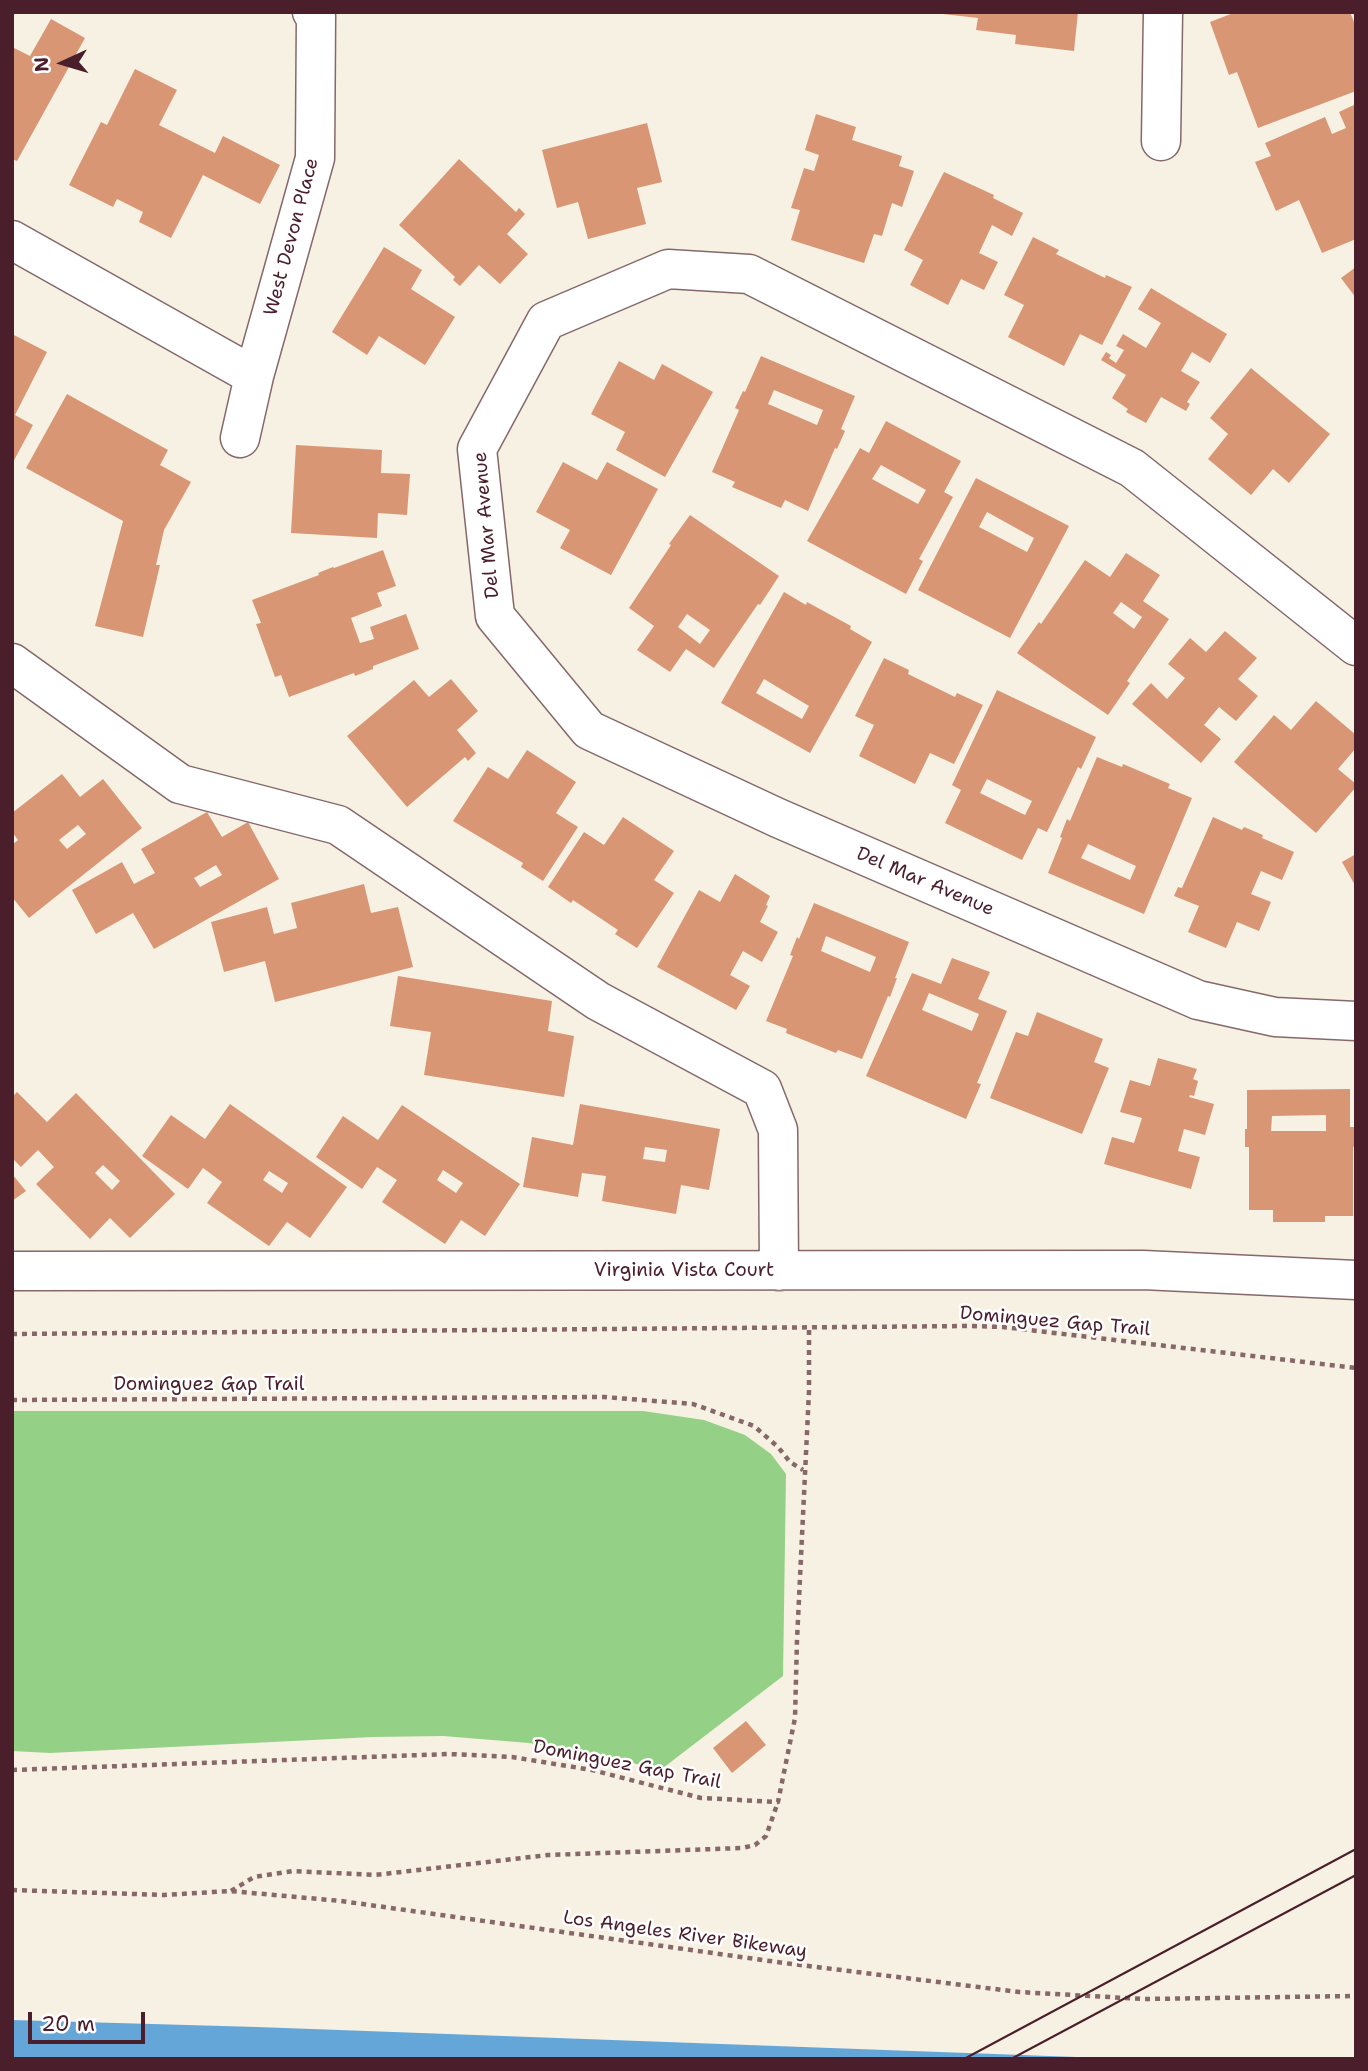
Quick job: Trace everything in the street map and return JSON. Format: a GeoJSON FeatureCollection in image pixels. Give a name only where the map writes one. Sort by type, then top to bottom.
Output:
{"type":"FeatureCollection","features":[{"type":"Feature","properties":{"kind":"street","name":"West Devon Place"},"geometry":{"type":"LineString","coordinates":[[240,438],[254,376],[315,158],[316,16],[313,12]]}},
{"type":"Feature","properties":{"kind":"street"},"geometry":{"type":"LineString","coordinates":[[1161,141],[1163,12]]}},
{"type":"Feature","properties":{"kind":"street"},"geometry":{"type":"LineString","coordinates":[[12,240],[254,376]]}},
{"type":"Feature","properties":{"kind":"street","name":"Del Mar Avenue"},"geometry":{"type":"LineString","coordinates":[[1356,646],[1132,468],[749,274],[668,269],[546,321],[477,449],[495,616],[589,730],[778,818],[1198,1000],[1275,1017],[1356,1021]]}},
{"type":"Feature","properties":{"kind":"street"},"geometry":{"type":"LineString","coordinates":[[12,663],[180,784],[338,825],[598,1001],[762,1089],[778,1130],[779,1271]]}},
{"type":"Feature","properties":{"kind":"street","name":"Virginia Vista Court"},"geometry":{"type":"LineString","coordinates":[[12,1271],[1143,1270],[1356,1280]]}},
{"type":"Feature","properties":{"kind":"path","name":"Dominguez Gap Trail"},"geometry":{"type":"LineString","coordinates":[[12,1334],[1003,1327],[1356,1368]]}},
{"type":"Feature","properties":{"kind":"path"},"geometry":{"type":"LineString","coordinates":[[230,1891],[254,1877],[293,1871],[375,1875],[548,1855],[742,1848],[755,1845],[766,1836],[778,1802],[796,1718],[809,1329]]}},
{"type":"Feature","properties":{"kind":"path","name":"Dominguez Gap Trail"},"geometry":{"type":"LineString","coordinates":[[12,1400],[604,1397],[693,1404],[754,1426],[778,1447],[790,1462],[804,1471]]}},
{"type":"Feature","properties":{"kind":"path","name":"Dominguez Gap Trail"},"geometry":{"type":"LineString","coordinates":[[12,1770],[449,1754],[512,1757],[592,1770],[701,1798],[778,1802]]}},
{"type":"Feature","properties":{"kind":"path","name":"Los Angeles River Bikeway"},"geometry":{"type":"LineString","coordinates":[[12,1890],[164,1895],[230,1891],[341,1901],[784,1963],[1019,1992],[1144,1999],[1356,1996]]}},
{"type":"Feature","properties":{"kind":"green space"},"geometry":{"type":"Polygon","coordinates":[[[12,1411],[643,1411],[704,1420],[745,1435],[771,1454],[786,1474],[783,1676],[659,1771],[620,1759],[529,1743],[443,1736],[50,1753],[12,1751],[12,1411]]]}},
{"type":"Feature","properties":{"kind":"water"},"geometry":{"type":"Polygon","coordinates":[[[12,2020],[257,2027],[1131,2059],[12,2059],[12,2020]]]}},
{"type":"Feature","properties":{"kind":"building"},"geometry":{"type":"Polygon","coordinates":[[[943,12],[1078,12],[1074,51],[1015,44],[1016,35],[976,30],[978,18],[943,12]]]}},
{"type":"Feature","properties":{"kind":"building"},"geometry":{"type":"Polygon","coordinates":[[[1236,12],[1350,12],[1356,27],[1356,91],[1258,128],[1237,72],[1229,75],[1210,22],[1236,12]]]}},
{"type":"Feature","properties":{"kind":"building"},"geometry":{"type":"Polygon","coordinates":[[[51,19],[85,38],[17,161],[12,159],[12,47],[30,56],[51,19]]]}},
{"type":"Feature","properties":{"kind":"building"},"geometry":{"type":"Polygon","coordinates":[[[135,69],[177,90],[159,125],[215,153],[223,136],[280,165],[260,204],[203,175],[171,238],[139,222],[143,212],[117,199],[113,207],[69,185],[101,122],[107,125],[135,69]]]}},
{"type":"Feature","properties":{"kind":"building"},"geometry":{"type":"Polygon","coordinates":[[[1356,104],[1356,239],[1322,253],[1299,200],[1276,211],[1255,162],[1271,156],[1265,143],[1325,117],[1332,134],[1346,128],[1339,112],[1356,104]]]}},
{"type":"Feature","properties":{"kind":"building"},"geometry":{"type":"Polygon","coordinates":[[[816,114],[856,127],[852,140],[902,156],[899,166],[914,171],[902,207],[892,203],[882,236],[874,234],[864,263],[791,240],[800,210],[791,208],[804,168],[814,171],[819,155],[805,150],[816,114]]]}},
{"type":"Feature","properties":{"kind":"building"},"geometry":{"type":"Polygon","coordinates":[[[647,123],[662,182],[637,188],[646,224],[588,239],[578,202],[557,208],[542,150],[647,123]]]}},
{"type":"Feature","properties":{"kind":"building"},"geometry":{"type":"Polygon","coordinates":[[[459,159],[516,212],[519,208],[525,214],[507,234],[528,254],[500,284],[479,265],[460,286],[453,280],[455,277],[399,225],[459,159]]]}},
{"type":"Feature","properties":{"kind":"building"},"geometry":{"type":"Polygon","coordinates":[[[944,172],[994,195],[993,198],[1023,213],[1012,236],[992,225],[979,253],[998,262],[984,290],[961,279],[948,305],[910,285],[923,260],[904,250],[944,172]]]}},
{"type":"Feature","properties":{"kind":"building"},"geometry":{"type":"Polygon","coordinates":[[[1033,237],[1059,250],[1056,254],[1105,278],[1106,275],[1132,287],[1102,345],[1080,334],[1064,366],[1008,337],[1024,305],[1004,295],[1033,237]]]}},
{"type":"Feature","properties":{"kind":"building"},"geometry":{"type":"Polygon","coordinates":[[[384,247],[422,270],[411,289],[455,317],[425,365],[379,336],[367,355],[332,332],[384,247]]]}},
{"type":"Feature","properties":{"kind":"building"},"geometry":{"type":"Polygon","coordinates":[[[1356,267],[1356,298],[1341,278],[1356,267]]]}},
{"type":"Feature","properties":{"kind":"building"},"geometry":{"type":"Polygon","coordinates":[[[1151,288],[1227,334],[1210,363],[1192,352],[1181,371],[1200,382],[1187,402],[1190,404],[1186,411],[1161,397],[1146,423],[1126,412],[1128,409],[1112,398],[1126,375],[1101,360],[1106,352],[1116,363],[1124,350],[1116,346],[1123,334],[1146,348],[1161,323],[1138,309],[1151,288]]]}},
{"type":"Feature","properties":{"kind":"building"},"geometry":{"type":"Polygon","coordinates":[[[12,334],[47,352],[15,415],[33,425],[12,464],[12,334]]]}},
{"type":"Feature","properties":{"kind":"building"},"geometry":{"type":"Polygon","coordinates":[[[761,356],[855,396],[841,429],[845,431],[808,511],[785,500],[781,508],[732,487],[735,482],[712,472],[739,410],[735,408],[743,391],[745,392],[761,356]],[[774,390],[768,404],[817,425],[823,410],[774,390]]]}},
{"type":"Feature","properties":{"kind":"building"},"geometry":{"type":"Polygon","coordinates":[[[619,361],[654,380],[662,364],[713,392],[665,477],[616,450],[625,432],[591,414],[619,361]]]}},
{"type":"Feature","properties":{"kind":"building"},"geometry":{"type":"Polygon","coordinates":[[[1251,368],[1330,434],[1289,483],[1273,469],[1251,495],[1208,459],[1228,434],[1210,418],[1251,368]]]}},
{"type":"Feature","properties":{"kind":"building"},"geometry":{"type":"Polygon","coordinates":[[[67,394],[168,450],[160,465],[191,482],[164,530],[156,565],[160,565],[143,637],[95,626],[123,521],[26,468],[67,394]]]}},
{"type":"Feature","properties":{"kind":"building"},"geometry":{"type":"Polygon","coordinates":[[[886,421],[961,461],[944,492],[953,497],[919,559],[923,561],[906,594],[807,541],[860,448],[869,453],[886,421]],[[881,465],[872,479],[918,504],[926,490],[881,465]]]}},
{"type":"Feature","properties":{"kind":"building"},"geometry":{"type":"Polygon","coordinates":[[[296,445],[382,450],[381,473],[410,474],[407,515],[378,513],[377,538],[291,533],[296,445]]]}},
{"type":"Feature","properties":{"kind":"building"},"geometry":{"type":"Polygon","coordinates":[[[563,462],[597,480],[607,462],[658,489],[611,575],[560,548],[570,530],[536,512],[563,462]]]}},
{"type":"Feature","properties":{"kind":"building"},"geometry":{"type":"Polygon","coordinates":[[[976,478],[1069,526],[1010,638],[918,590],[976,478]],[[987,512],[979,527],[1027,552],[1034,538],[987,512]]]}},
{"type":"Feature","properties":{"kind":"building"},"geometry":{"type":"Polygon","coordinates":[[[690,515],[779,576],[714,668],[686,649],[670,672],[637,650],[654,626],[629,608],[671,545],[669,544],[690,515]],[[687,614],[678,627],[700,644],[710,630],[687,614]]]}},
{"type":"Feature","properties":{"kind":"building"},"geometry":{"type":"Polygon","coordinates":[[[383,550],[396,586],[377,593],[382,606],[351,618],[360,643],[374,639],[370,627],[406,614],[419,649],[373,666],[373,669],[355,676],[354,673],[289,697],[281,675],[275,677],[256,624],[261,623],[252,600],[383,550]]]}},
{"type":"Feature","properties":{"kind":"building"},"geometry":{"type":"Polygon","coordinates":[[[1126,553],[1160,575],[1143,601],[1169,619],[1127,681],[1130,683],[1108,715],[1017,653],[1039,622],[1041,624],[1085,560],[1110,577],[1126,553]],[[1121,602],[1113,613],[1134,629],[1142,617],[1121,602]]]}},
{"type":"Feature","properties":{"kind":"building"},"geometry":{"type":"Polygon","coordinates":[[[784,592],[851,626],[850,629],[872,642],[810,753],[721,703],[784,592]],[[764,679],[756,693],[802,719],[809,706],[764,679]]]}},
{"type":"Feature","properties":{"kind":"building"},"geometry":{"type":"Polygon","coordinates":[[[1225,631],[1257,658],[1238,679],[1258,696],[1236,721],[1219,707],[1204,725],[1221,739],[1201,763],[1132,704],[1151,683],[1167,699],[1185,678],[1168,664],[1190,638],[1206,652],[1225,631]]]}},
{"type":"Feature","properties":{"kind":"building"},"geometry":{"type":"Polygon","coordinates":[[[884,658],[909,670],[908,674],[955,697],[957,693],[983,705],[954,764],[930,753],[915,784],[859,756],[874,725],[855,716],[884,658]]]}},
{"type":"Feature","properties":{"kind":"building"},"geometry":{"type":"Polygon","coordinates":[[[451,679],[478,711],[457,730],[476,753],[468,761],[465,757],[407,807],[347,736],[414,680],[429,697],[451,679]]]}},
{"type":"Feature","properties":{"kind":"building"},"geometry":{"type":"Polygon","coordinates":[[[997,690],[1096,737],[1081,769],[1078,767],[1047,832],[1038,828],[1022,860],[945,823],[961,790],[952,785],[997,690]],[[987,779],[980,793],[1025,815],[1032,801],[987,779]]]}},
{"type":"Feature","properties":{"kind":"building"},"geometry":{"type":"Polygon","coordinates":[[[1316,701],[1356,735],[1356,748],[1338,769],[1356,784],[1356,787],[1316,833],[1234,762],[1274,715],[1291,730],[1316,701]]]}},
{"type":"Feature","properties":{"kind":"building"},"geometry":{"type":"Polygon","coordinates":[[[527,750],[576,782],[556,813],[578,827],[543,881],[521,867],[523,863],[453,821],[488,767],[508,779],[527,750]]]}},
{"type":"Feature","properties":{"kind":"building"},"geometry":{"type":"Polygon","coordinates":[[[1097,757],[1122,767],[1123,764],[1170,784],[1168,788],[1192,798],[1144,914],[1048,873],[1067,819],[1070,821],[1097,757]],[[1088,844],[1081,858],[1130,880],[1136,866],[1088,844]]]}},
{"type":"Feature","properties":{"kind":"building"},"geometry":{"type":"Polygon","coordinates":[[[62,774],[80,797],[103,779],[142,828],[29,918],[12,897],[12,845],[18,840],[12,832],[12,813],[62,774]],[[78,825],[59,840],[67,849],[86,834],[78,825]]]}},
{"type":"Feature","properties":{"kind":"building"},"geometry":{"type":"Polygon","coordinates":[[[207,812],[222,837],[248,822],[279,879],[154,949],[133,913],[96,934],[72,890],[122,862],[134,884],[155,873],[141,849],[207,812]],[[216,865],[194,878],[200,887],[222,875],[216,865]]]}},
{"type":"Feature","properties":{"kind":"building"},"geometry":{"type":"Polygon","coordinates":[[[623,817],[674,851],[654,880],[674,893],[637,948],[615,934],[618,930],[548,887],[584,832],[604,845],[623,817]]]}},
{"type":"Feature","properties":{"kind":"building"},"geometry":{"type":"Polygon","coordinates":[[[1213,817],[1242,830],[1244,827],[1263,835],[1262,838],[1294,852],[1282,880],[1261,871],[1251,894],[1271,902],[1259,931],[1237,922],[1226,948],[1188,932],[1199,906],[1174,896],[1178,887],[1182,888],[1213,817]]]}},
{"type":"Feature","properties":{"kind":"building"},"geometry":{"type":"Polygon","coordinates":[[[1356,854],[1356,887],[1342,862],[1356,854]]]}},
{"type":"Feature","properties":{"kind":"building"},"geometry":{"type":"Polygon","coordinates":[[[735,874],[770,896],[760,922],[778,932],[762,962],[743,951],[730,975],[750,986],[736,1010],[657,967],[699,890],[720,902],[735,874]]]}},
{"type":"Feature","properties":{"kind":"building"},"geometry":{"type":"Polygon","coordinates":[[[364,884],[371,913],[398,907],[413,967],[275,1002],[265,961],[224,972],[211,922],[267,907],[274,934],[297,928],[291,903],[364,884]]]}},
{"type":"Feature","properties":{"kind":"building"},"geometry":{"type":"Polygon","coordinates":[[[814,903],[909,942],[890,997],[888,996],[862,1059],[838,1050],[836,1053],[786,1033],[787,1029],[766,1021],[793,956],[790,955],[797,937],[799,939],[814,903]],[[826,936],[821,951],[870,972],[876,957],[826,936]]]}},
{"type":"Feature","properties":{"kind":"building"},"geometry":{"type":"Polygon","coordinates":[[[952,958],[990,972],[978,999],[1007,1011],[977,1083],[981,1084],[966,1119],[866,1076],[912,973],[941,984],[952,958]],[[929,993],[922,1010],[972,1031],[979,1014],[929,993]]]}},
{"type":"Feature","properties":{"kind":"building"},"geometry":{"type":"Polygon","coordinates":[[[398,976],[552,1001],[548,1031],[574,1036],[564,1097],[424,1075],[431,1032],[390,1026],[398,976]]]}},
{"type":"Feature","properties":{"kind":"building"},"geometry":{"type":"Polygon","coordinates":[[[1037,1012],[1103,1039],[1094,1062],[1109,1068],[1082,1134],[990,1098],[1016,1032],[1028,1036],[1037,1012]]]}},
{"type":"Feature","properties":{"kind":"building"},"geometry":{"type":"Polygon","coordinates":[[[1158,1058],[1197,1069],[1193,1079],[1198,1081],[1194,1096],[1189,1097],[1214,1104],[1205,1135],[1184,1129],[1178,1151],[1200,1157],[1191,1189],[1104,1164],[1112,1137],[1134,1143],[1142,1118],[1120,1112],[1130,1080],[1150,1086],[1158,1058]]]}},
{"type":"Feature","properties":{"kind":"building"},"geometry":{"type":"Polygon","coordinates":[[[1350,1089],[1350,1127],[1354,1127],[1353,1216],[1325,1216],[1325,1222],[1273,1222],[1273,1210],[1249,1210],[1249,1147],[1245,1147],[1247,1090],[1350,1089]],[[1326,1115],[1272,1116],[1271,1131],[1326,1131],[1326,1115]]]}},
{"type":"Feature","properties":{"kind":"building"},"geometry":{"type":"Polygon","coordinates":[[[17,1092],[47,1122],[76,1093],[175,1194],[130,1238],[110,1218],[90,1239],[36,1184],[54,1167],[38,1150],[21,1167],[12,1158],[12,1097],[17,1092]],[[103,1165],[95,1173],[112,1190],[120,1181],[103,1165]]]}},
{"type":"Feature","properties":{"kind":"building"},"geometry":{"type":"Polygon","coordinates":[[[230,1104],[347,1187],[310,1238],[287,1222],[269,1246],[207,1203],[222,1182],[203,1168],[188,1189],[142,1156],[171,1115],[205,1139],[230,1104]],[[269,1171],[263,1180],[282,1193],[288,1183],[269,1171]]]}},
{"type":"Feature","properties":{"kind":"building"},"geometry":{"type":"Polygon","coordinates":[[[580,1104],[720,1129],[709,1190],[681,1185],[676,1214],[602,1201],[606,1176],[582,1173],[578,1197],[523,1187],[532,1137],[573,1145],[580,1104]],[[645,1147],[643,1159],[665,1162],[667,1150],[645,1147]]]}},
{"type":"Feature","properties":{"kind":"building"},"geometry":{"type":"Polygon","coordinates":[[[402,1105],[520,1184],[485,1236],[461,1220],[445,1244],[382,1202],[397,1180],[377,1167],[362,1189],[316,1157],[343,1116],[378,1140],[402,1105]],[[443,1170],[437,1180],[456,1193],[463,1183],[443,1170]]]}},
{"type":"Feature","properties":{"kind":"building"},"geometry":{"type":"Polygon","coordinates":[[[12,1174],[26,1191],[12,1201],[12,1174]]]}},
{"type":"Feature","properties":{"kind":"building"},"geometry":{"type":"Polygon","coordinates":[[[746,1721],[766,1745],[732,1773],[713,1748],[746,1721]]]}},
{"type":"Feature","properties":{"kind":"tram line"},"geometry":{"type":"LineString","coordinates":[[964,2059],[1356,1849]]}},
{"type":"Feature","properties":{"kind":"tram line"},"geometry":{"type":"LineString","coordinates":[[1011,2059],[1356,1875]]}}]}
